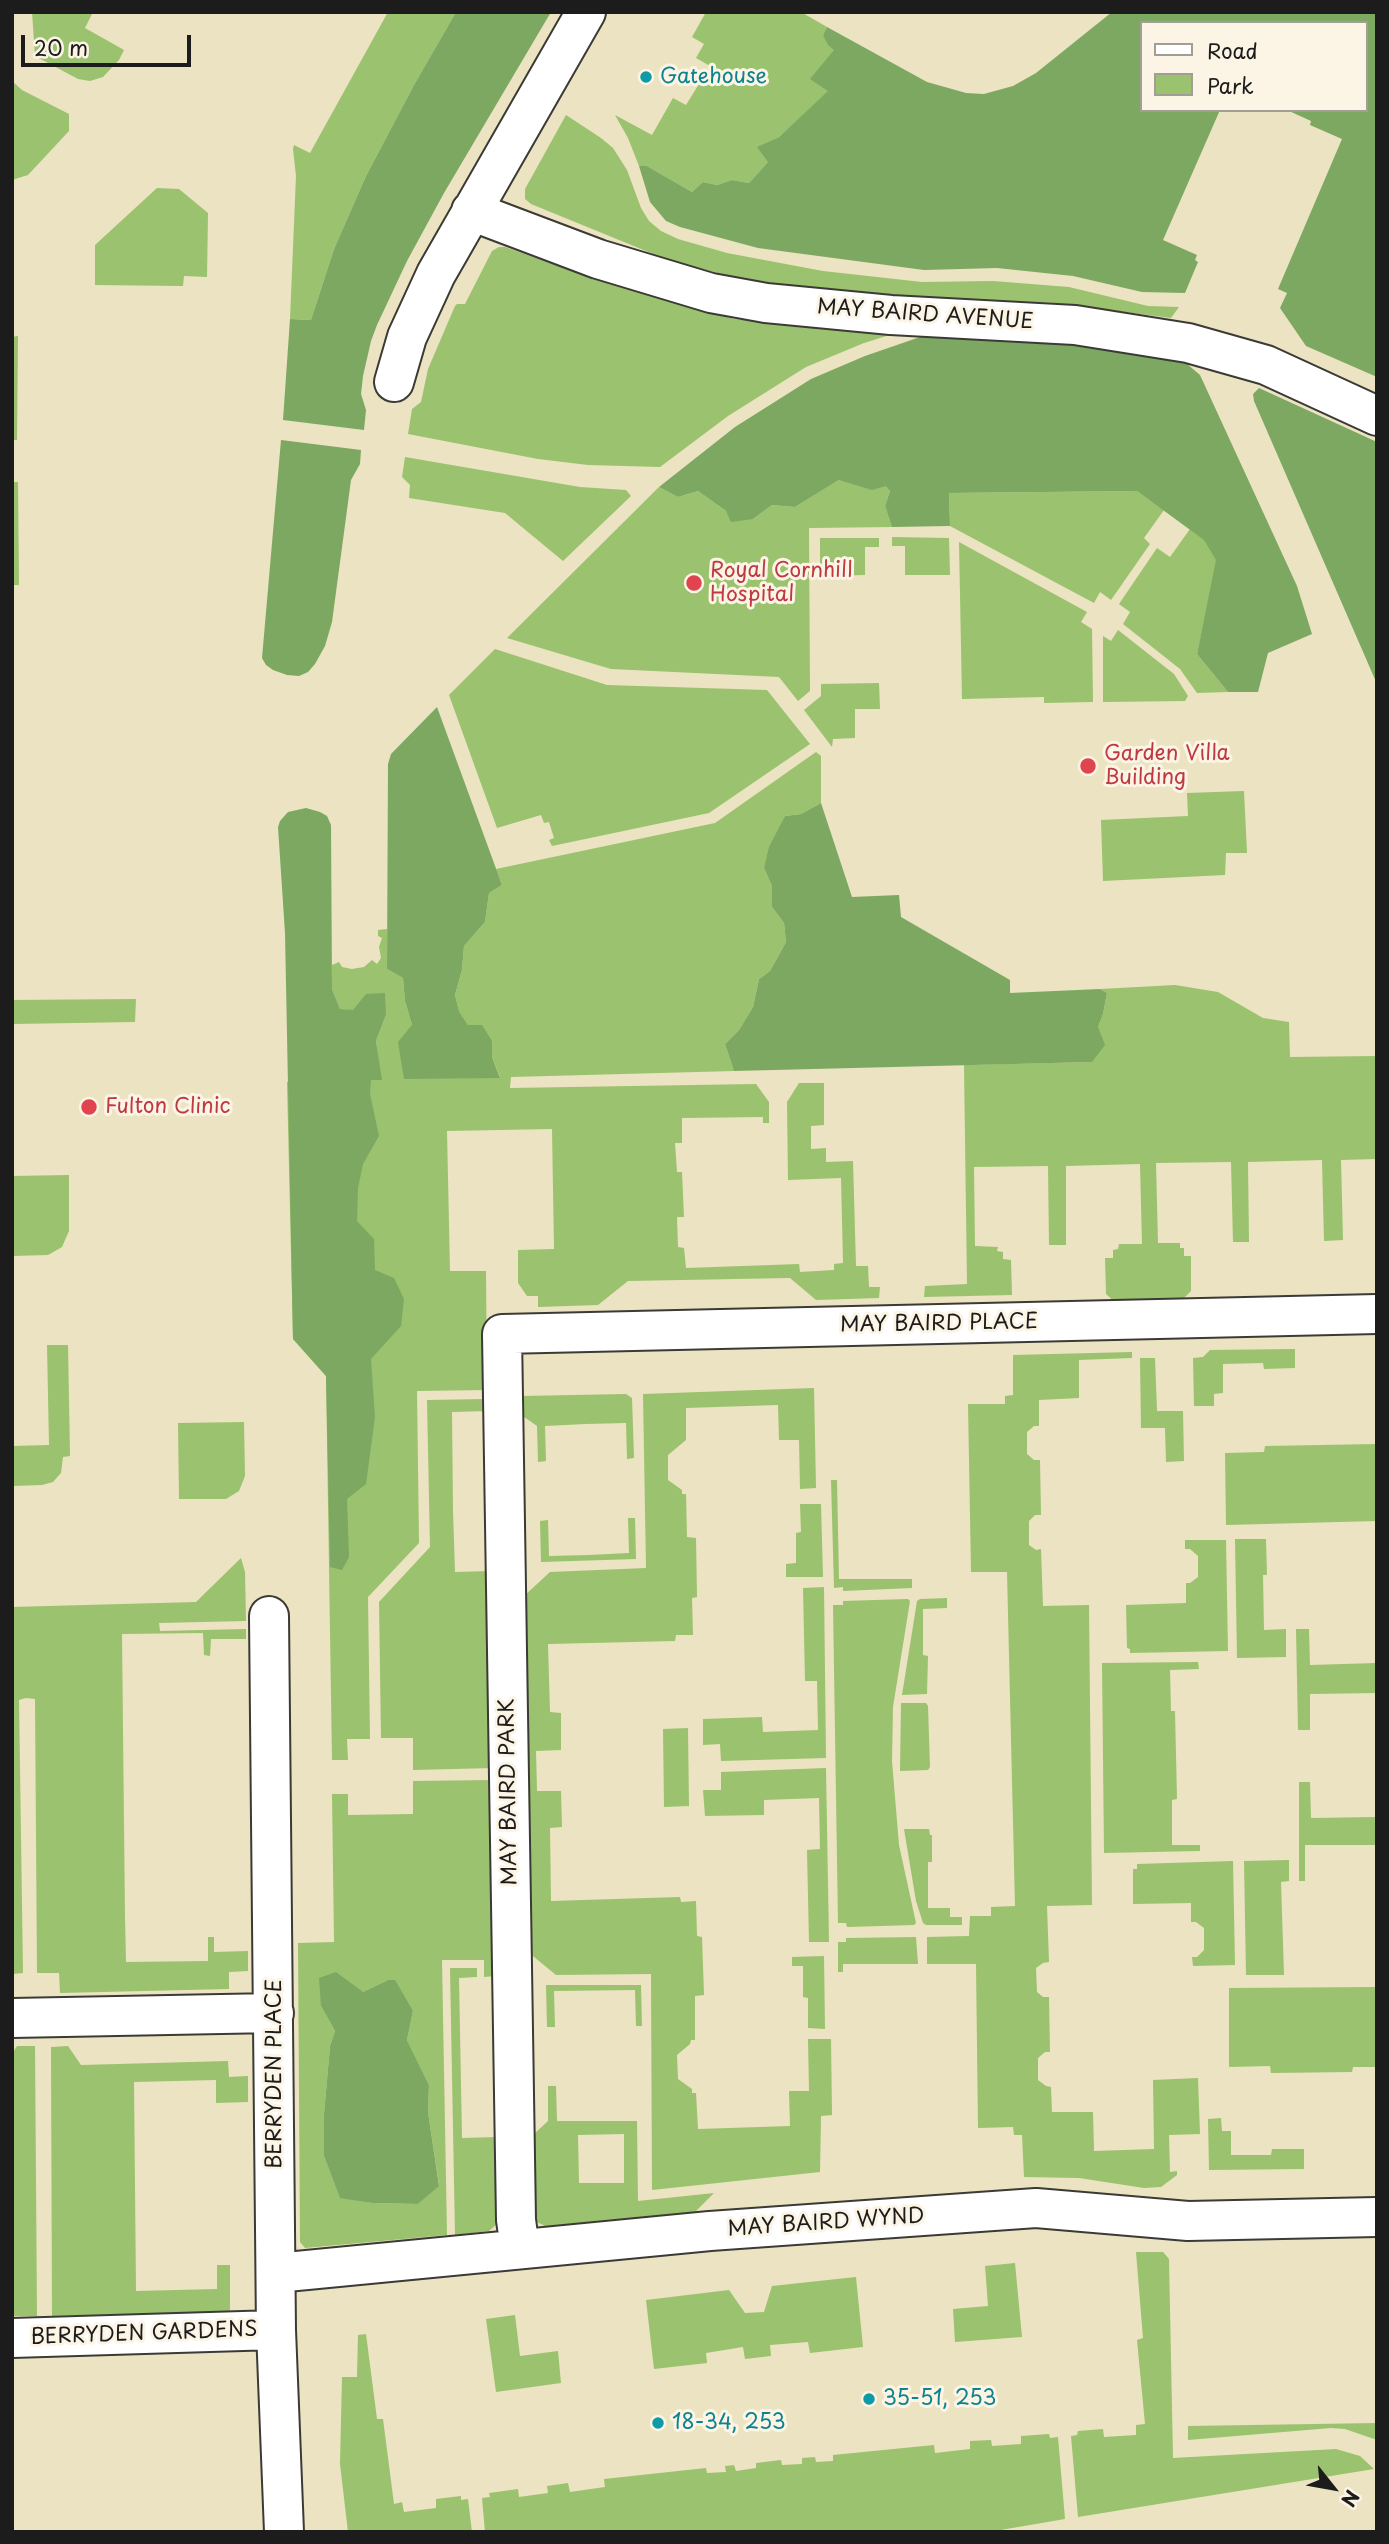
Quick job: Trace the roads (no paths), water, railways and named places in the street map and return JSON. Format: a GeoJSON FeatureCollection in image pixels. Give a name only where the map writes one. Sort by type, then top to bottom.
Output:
{"type":"FeatureCollection","features":[{"type":"Feature","properties":{"kind":"street"},"geometry":{"type":"LineString","coordinates":[[394,382],[410,329],[436,274],[586,12]]}},
{"type":"Feature","properties":{"kind":"street","name":"MAY BAIRD AVENUE"},"geometry":{"type":"LineString","coordinates":[[471,211],[598,259],[710,293],[766,303],[879,314],[1075,325],[1188,343],[1266,365],[1377,416]]}},
{"type":"Feature","properties":{"kind":"street","name":"MAY BAIRD PLACE"},"geometry":{"type":"LineString","coordinates":[[502,1334],[1377,1314]]}},
{"type":"Feature","properties":{"kind":"street","name":"MAY BAIRD PARK"},"geometry":{"type":"LineString","coordinates":[[502,1334],[515,2207],[520,2249]]}},
{"type":"Feature","properties":{"kind":"street","name":"BERRYDEN PLACE"},"geometry":{"type":"LineString","coordinates":[[269,1616],[276,2330],[284,2532]]}},
{"type":"Feature","properties":{"kind":"street"},"geometry":{"type":"LineString","coordinates":[[12,2018],[274,2013]]}},
{"type":"Feature","properties":{"kind":"street","name":"MAY BAIRD WYND"},"geometry":{"type":"LineString","coordinates":[[276,2273],[710,2231],[1036,2208],[1188,2221],[1377,2217]]}},
{"type":"Feature","properties":{"kind":"street","name":"BERRYDEN GARDENS"},"geometry":{"type":"LineString","coordinates":[[12,2338],[276,2330]]}},
{"type":"Feature","properties":{"kind":"place","name":"Gatehouse"},"geometry":{"type":"Point","coordinates":[646,77]}},
{"type":"Feature","properties":{"kind":"place","name":"Royal Cornhill Hospital"},"geometry":{"type":"Point","coordinates":[694,583]}},
{"type":"Feature","properties":{"kind":"place","name":"Garden Villa Building"},"geometry":{"type":"Point","coordinates":[1088,766]}},
{"type":"Feature","properties":{"kind":"place","name":"Fulton Clinic"},"geometry":{"type":"Point","coordinates":[89,1107]}},
{"type":"Feature","properties":{"kind":"place","name":"35-51, 253"},"geometry":{"type":"Point","coordinates":[869,2399]}},
{"type":"Feature","properties":{"kind":"place","name":"18-34, 253"},"geometry":{"type":"Point","coordinates":[658,2423]}}]}
